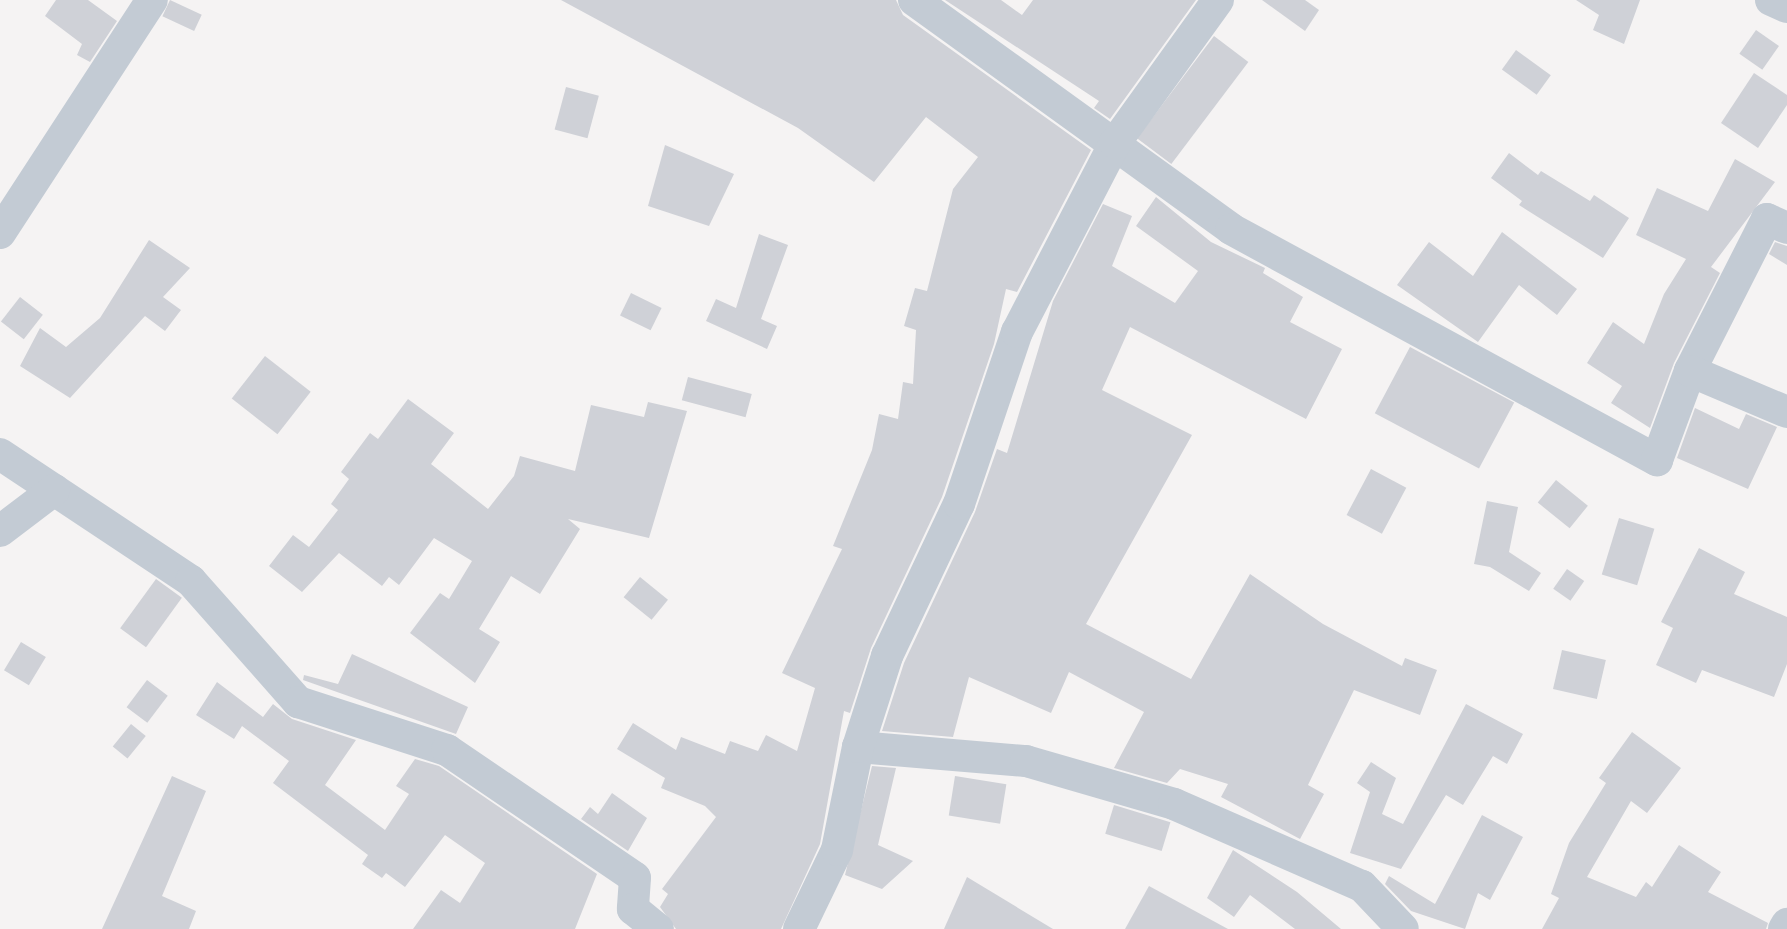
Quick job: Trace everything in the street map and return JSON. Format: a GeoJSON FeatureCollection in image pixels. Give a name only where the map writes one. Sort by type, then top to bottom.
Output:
{"type":"FeatureCollection","features":[{"type":"Feature","properties":{"kind":"street"},"geometry":{"type":"LineString","coordinates":[[4,219],[152,0]]}},
{"type":"Feature","properties":{"kind":"street"},"geometry":{"type":"LineString","coordinates":[[914,0],[1231,229],[1657,460],[1690,371],[1767,219],[1787,228]]}},
{"type":"Feature","properties":{"kind":"street"},"geometry":{"type":"LineString","coordinates":[[799,929],[837,850],[858,747],[886,656],[959,504],[1017,332],[1115,143],[1218,0]]}},
{"type":"Feature","properties":{"kind":"street"},"geometry":{"type":"LineString","coordinates":[[1771,0],[1787,7]]}},
{"type":"Feature","properties":{"kind":"street"},"geometry":{"type":"LineString","coordinates":[[1690,371],[1787,412]]}},
{"type":"Feature","properties":{"kind":"street"},"geometry":{"type":"LineString","coordinates":[[0,454],[191,581],[298,702],[447,750],[635,878],[633,909],[658,929]]}},
{"type":"Feature","properties":{"kind":"street"},"geometry":{"type":"LineString","coordinates":[[0,531],[54,490]]}},
{"type":"Feature","properties":{"kind":"street"},"geometry":{"type":"LineString","coordinates":[[858,747],[1026,761],[1174,804],[1362,886],[1403,929]]}},
{"type":"Feature","properties":{"kind":"street"},"geometry":{"type":"LineString","coordinates":[[1784,929],[1787,924]]}},
{"type":"Feature","properties":{"kind":"building"},"geometry":{"type":"Polygon","coordinates":[[[56,0],[88,0],[117,21],[90,62],[77,55],[82,44],[45,16],[56,0]]]}},
{"type":"Feature","properties":{"kind":"building"},"geometry":{"type":"Polygon","coordinates":[[[170,0],[202,15],[194,31],[162,16],[170,0]]]}},
{"type":"Feature","properties":{"kind":"building"},"geometry":{"type":"Polygon","coordinates":[[[561,0],[896,0],[903,15],[1091,150],[1017,292],[1006,289],[994,344],[942,497],[871,648],[850,713],[844,711],[820,844],[781,929],[676,929],[660,907],[668,894],[662,889],[716,817],[705,806],[661,788],[665,778],[617,749],[633,723],[676,750],[681,737],[725,754],[730,741],[758,751],[766,735],[797,751],[815,688],[782,673],[842,549],[833,546],[872,450],[879,414],[898,419],[903,382],[913,384],[916,330],[904,326],[915,288],[927,291],[953,189],[978,157],[926,117],[874,182],[798,128],[561,0]]]}},
{"type":"Feature","properties":{"kind":"building"},"geometry":{"type":"Polygon","coordinates":[[[945,0],[1001,0],[1022,15],[1033,0],[1196,0],[1110,119],[1094,108],[1099,101],[945,0]]]}},
{"type":"Feature","properties":{"kind":"building"},"geometry":{"type":"Polygon","coordinates":[[[1262,0],[1305,0],[1319,10],[1305,31],[1262,0]]]}},
{"type":"Feature","properties":{"kind":"building"},"geometry":{"type":"Polygon","coordinates":[[[1576,0],[1640,0],[1624,44],[1593,30],[1599,15],[1576,0]]]}},
{"type":"Feature","properties":{"kind":"building"},"geometry":{"type":"Polygon","coordinates":[[[1756,30],[1779,46],[1762,70],[1739,54],[1756,30]]]}},
{"type":"Feature","properties":{"kind":"building"},"geometry":{"type":"Polygon","coordinates":[[[1214,36],[1248,62],[1171,164],[1137,138],[1214,36]]]}},
{"type":"Feature","properties":{"kind":"building"},"geometry":{"type":"Polygon","coordinates":[[[1516,50],[1551,75],[1537,95],[1502,69],[1516,50]]]}},
{"type":"Feature","properties":{"kind":"building"},"geometry":{"type":"Polygon","coordinates":[[[1754,73],[1787,95],[1787,105],[1758,148],[1721,123],[1754,73]]]}},
{"type":"Feature","properties":{"kind":"building"},"geometry":{"type":"Polygon","coordinates":[[[566,87],[599,96],[587,138],[555,130],[566,87]]]}},
{"type":"Feature","properties":{"kind":"building"},"geometry":{"type":"Polygon","coordinates":[[[665,145],[734,174],[709,226],[648,206],[665,145]]]}},
{"type":"Feature","properties":{"kind":"building"},"geometry":{"type":"Polygon","coordinates":[[[1509,153],[1538,175],[1541,171],[1590,201],[1594,195],[1629,218],[1603,258],[1519,205],[1522,201],[1491,178],[1509,153]]]}},
{"type":"Feature","properties":{"kind":"building"},"geometry":{"type":"Polygon","coordinates":[[[1735,159],[1775,182],[1711,267],[1720,273],[1674,363],[1650,428],[1611,403],[1622,386],[1587,363],[1613,322],[1644,344],[1664,294],[1686,259],[1636,235],[1657,188],[1708,211],[1735,159]]]}},
{"type":"Feature","properties":{"kind":"building"},"geometry":{"type":"Polygon","coordinates":[[[1156,197],[1211,242],[1265,268],[1263,273],[1303,297],[1290,322],[1342,349],[1306,419],[1130,327],[1102,390],[1192,435],[1086,624],[1191,679],[1250,574],[1323,624],[1402,666],[1405,658],[1437,670],[1420,715],[1354,690],[1308,785],[1324,794],[1300,839],[1221,797],[1228,784],[1180,769],[1167,783],[1114,768],[1144,712],[1069,672],[1051,713],[969,677],[953,737],[882,731],[904,663],[975,512],[997,449],[1007,453],[1053,301],[1103,204],[1132,216],[1112,266],[1175,303],[1198,271],[1136,226],[1156,197]]]}},
{"type":"Feature","properties":{"kind":"building"},"geometry":{"type":"Polygon","coordinates":[[[1502,232],[1577,289],[1557,315],[1519,285],[1478,342],[1397,285],[1429,242],[1473,276],[1502,232]]]}},
{"type":"Feature","properties":{"kind":"building"},"geometry":{"type":"Polygon","coordinates":[[[759,234],[788,245],[761,319],[777,326],[767,349],[706,321],[716,299],[736,308],[759,234]]]}},
{"type":"Feature","properties":{"kind":"building"},"geometry":{"type":"Polygon","coordinates":[[[149,240],[190,268],[163,297],[181,310],[165,331],[145,316],[70,398],[20,366],[40,328],[66,347],[100,318],[149,240]]]}},
{"type":"Feature","properties":{"kind":"building"},"geometry":{"type":"Polygon","coordinates":[[[1775,242],[1787,246],[1787,265],[1769,254],[1775,242]]]}},
{"type":"Feature","properties":{"kind":"building"},"geometry":{"type":"Polygon","coordinates":[[[631,293],[662,308],[651,330],[620,315],[631,293]]]}},
{"type":"Feature","properties":{"kind":"building"},"geometry":{"type":"Polygon","coordinates":[[[20,297],[43,315],[24,339],[1,321],[20,297]]]}},
{"type":"Feature","properties":{"kind":"building"},"geometry":{"type":"Polygon","coordinates":[[[1410,347],[1514,402],[1479,469],[1375,413],[1410,347]]]}},
{"type":"Feature","properties":{"kind":"building"},"geometry":{"type":"Polygon","coordinates":[[[265,356],[311,392],[277,434],[232,399],[265,356]]]}},
{"type":"Feature","properties":{"kind":"building"},"geometry":{"type":"Polygon","coordinates":[[[688,377],[752,394],[746,417],[682,400],[688,377]]]}},
{"type":"Feature","properties":{"kind":"building"},"geometry":{"type":"Polygon","coordinates":[[[408,399],[454,433],[431,464],[488,509],[514,476],[520,456],[575,471],[591,405],[644,417],[648,402],[687,411],[649,538],[568,519],[580,529],[540,594],[511,576],[479,629],[500,642],[475,683],[410,633],[440,593],[449,599],[472,561],[434,538],[399,585],[389,577],[382,586],[339,553],[302,592],[269,566],[293,535],[309,547],[338,510],[331,504],[349,479],[341,472],[370,433],[378,439],[408,399]]]}},
{"type":"Feature","properties":{"kind":"building"},"geometry":{"type":"Polygon","coordinates":[[[1695,408],[1739,429],[1746,414],[1777,427],[1748,489],[1677,458],[1695,408]]]}},
{"type":"Feature","properties":{"kind":"building"},"geometry":{"type":"Polygon","coordinates":[[[1371,469],[1406,488],[1382,534],[1347,515],[1371,469]]]}},
{"type":"Feature","properties":{"kind":"building"},"geometry":{"type":"Polygon","coordinates":[[[1556,480],[1588,506],[1570,528],[1538,503],[1556,480]]]}},
{"type":"Feature","properties":{"kind":"building"},"geometry":{"type":"Polygon","coordinates":[[[1487,501],[1518,507],[1509,552],[1541,573],[1529,591],[1490,567],[1474,564],[1487,501]]]}},
{"type":"Feature","properties":{"kind":"building"},"geometry":{"type":"Polygon","coordinates":[[[1619,518],[1654,529],[1637,585],[1602,574],[1619,518]]]}},
{"type":"Feature","properties":{"kind":"building"},"geometry":{"type":"Polygon","coordinates":[[[1699,548],[1745,572],[1734,594],[1787,617],[1787,664],[1774,697],[1702,670],[1696,683],[1656,665],[1673,628],[1661,622],[1699,548]]]}},
{"type":"Feature","properties":{"kind":"building"},"geometry":{"type":"Polygon","coordinates":[[[1567,569],[1584,581],[1570,601],[1553,589],[1567,569]]]}},
{"type":"Feature","properties":{"kind":"building"},"geometry":{"type":"Polygon","coordinates":[[[640,577],[668,600],[652,620],[624,597],[640,577]]]}},
{"type":"Feature","properties":{"kind":"building"},"geometry":{"type":"Polygon","coordinates":[[[156,579],[182,598],[146,647],[120,628],[156,579]]]}},
{"type":"Feature","properties":{"kind":"building"},"geometry":{"type":"Polygon","coordinates":[[[21,642],[46,657],[29,685],[4,670],[21,642]]]}},
{"type":"Feature","properties":{"kind":"building"},"geometry":{"type":"Polygon","coordinates":[[[1562,650],[1606,660],[1597,699],[1553,689],[1562,650]]]}},
{"type":"Feature","properties":{"kind":"building"},"geometry":{"type":"Polygon","coordinates":[[[352,654],[468,707],[456,734],[303,680],[304,675],[338,684],[352,654]]]}},
{"type":"Feature","properties":{"kind":"building"},"geometry":{"type":"Polygon","coordinates":[[[147,680],[168,696],[147,723],[127,707],[147,680]]]}},
{"type":"Feature","properties":{"kind":"building"},"geometry":{"type":"Polygon","coordinates":[[[217,682],[263,717],[273,704],[292,719],[356,740],[325,785],[385,830],[409,794],[396,786],[415,759],[439,766],[597,874],[575,929],[413,929],[441,890],[460,903],[485,863],[445,835],[405,887],[386,873],[382,878],[362,864],[368,855],[273,783],[289,761],[242,726],[234,739],[196,715],[217,682]]]}},
{"type":"Feature","properties":{"kind":"building"},"geometry":{"type":"Polygon","coordinates":[[[1466,704],[1523,734],[1507,764],[1493,756],[1463,805],[1446,795],[1401,869],[1350,853],[1370,792],[1357,783],[1371,762],[1396,778],[1382,814],[1403,824],[1466,704]]]}},
{"type":"Feature","properties":{"kind":"building"},"geometry":{"type":"Polygon","coordinates":[[[131,724],[146,736],[128,758],[113,747],[131,724]]]}},
{"type":"Feature","properties":{"kind":"building"},"geometry":{"type":"Polygon","coordinates":[[[1632,732],[1681,768],[1647,813],[1631,801],[1587,877],[1636,897],[1646,882],[1652,887],[1679,845],[1721,872],[1708,892],[1768,923],[1766,929],[1542,929],[1559,898],[1551,894],[1569,843],[1606,783],[1599,778],[1632,732]]]}},
{"type":"Feature","properties":{"kind":"building"},"geometry":{"type":"Polygon","coordinates":[[[872,766],[896,768],[878,845],[913,861],[882,889],[845,875],[872,766]]]}},
{"type":"Feature","properties":{"kind":"building"},"geometry":{"type":"Polygon","coordinates":[[[172,776],[206,791],[162,896],[196,911],[189,929],[102,929],[172,776]]]}},
{"type":"Feature","properties":{"kind":"building"},"geometry":{"type":"Polygon","coordinates":[[[955,776],[1006,784],[1000,824],[949,816],[955,776]]]}},
{"type":"Feature","properties":{"kind":"building"},"geometry":{"type":"Polygon","coordinates":[[[612,793],[647,818],[628,851],[581,819],[590,807],[598,814],[612,793]]]}},
{"type":"Feature","properties":{"kind":"building"},"geometry":{"type":"Polygon","coordinates":[[[1114,805],[1170,822],[1162,851],[1105,834],[1114,805]]]}},
{"type":"Feature","properties":{"kind":"building"},"geometry":{"type":"Polygon","coordinates":[[[1482,815],[1523,837],[1490,900],[1478,893],[1465,929],[1411,911],[1385,884],[1389,876],[1435,904],[1482,815]]]}},
{"type":"Feature","properties":{"kind":"building"},"geometry":{"type":"Polygon","coordinates":[[[1233,850],[1297,892],[1341,929],[1295,929],[1250,895],[1234,917],[1207,898],[1233,850]]]}},
{"type":"Feature","properties":{"kind":"building"},"geometry":{"type":"Polygon","coordinates":[[[967,877],[1053,929],[944,929],[967,877]]]}},
{"type":"Feature","properties":{"kind":"building"},"geometry":{"type":"Polygon","coordinates":[[[1149,886],[1228,929],[1125,929],[1149,886]]]}}]}
